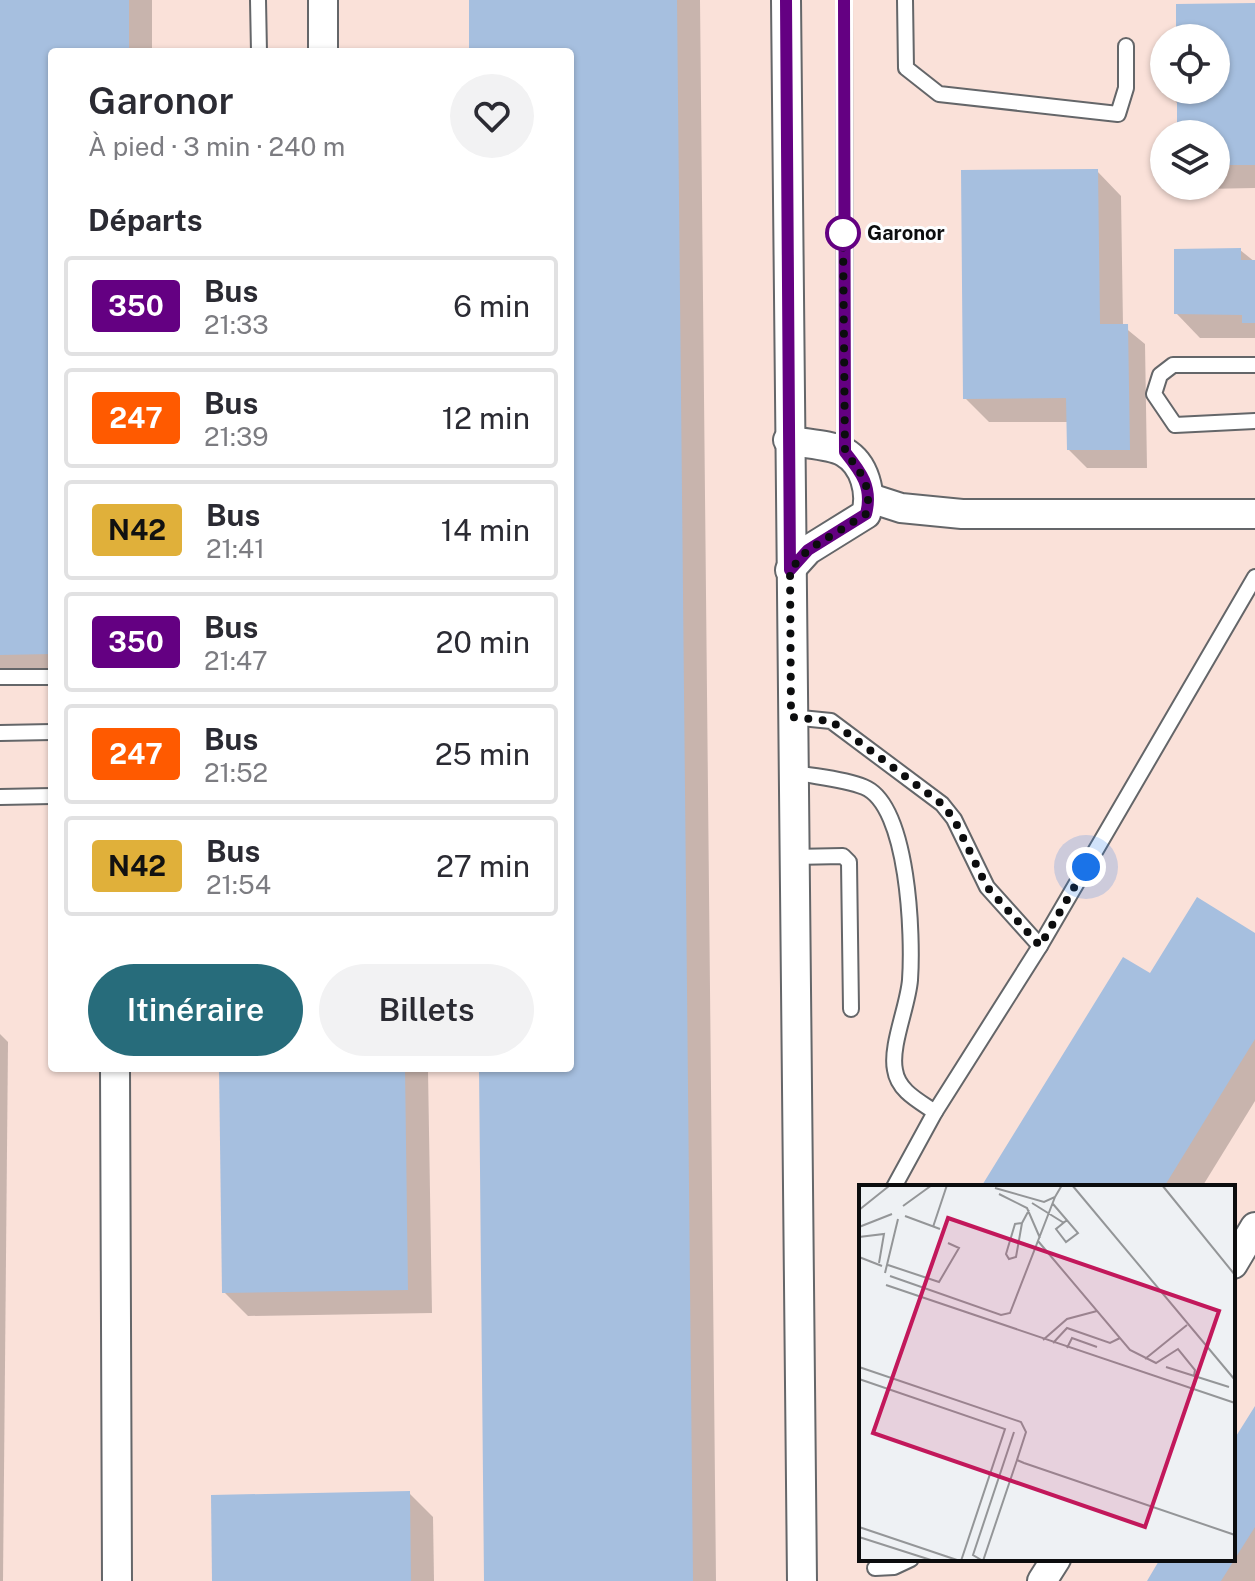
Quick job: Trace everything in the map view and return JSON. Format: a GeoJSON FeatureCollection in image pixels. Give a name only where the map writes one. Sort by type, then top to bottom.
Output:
{"type":"FeatureCollection","features":[{"type":"Feature","properties":{"kind":"street"},"geometry":{"type":"LineString","coordinates":[[323,0],[323,48]]}},
{"type":"Feature","properties":{"kind":"street"},"geometry":{"type":"LineString","coordinates":[[786,0],[788,440],[802,1581]]}},
{"type":"Feature","properties":{"kind":"street"},"geometry":{"type":"LineString","coordinates":[[788,440],[845,452],[863,474],[870,498],[866,514],[808,550],[790,570]]}},
{"type":"Feature","properties":{"kind":"street"},"geometry":{"type":"LineString","coordinates":[[870,498],[901,508],[962,514],[1255,514]]}},
{"type":"Feature","properties":{"kind":"street"},"geometry":{"type":"LineString","coordinates":[[115,1072],[117,1581]]}},
{"type":"Feature","properties":{"kind":"street"},"geometry":{"type":"LineString","coordinates":[[1235,1261],[1255,1227]]}},
{"type":"Feature","properties":{"kind":"street"},"geometry":{"type":"LineString","coordinates":[[1042,1581],[1055,1561]]}},
{"type":"Feature","properties":{"kind":"lane"},"geometry":{"type":"LineString","coordinates":[[258,0],[259,48]]}},
{"type":"Feature","properties":{"kind":"lane"},"geometry":{"type":"LineString","coordinates":[[844,0],[845,452]]}},
{"type":"Feature","properties":{"kind":"lane"},"geometry":{"type":"LineString","coordinates":[[905,0],[906,68],[939,94],[1118,114],[1126,88],[1126,46]]}},
{"type":"Feature","properties":{"kind":"lane"},"geometry":{"type":"LineString","coordinates":[[1255,365],[1173,365],[1160,375],[1154,394],[1175,425],[1255,421]]}},
{"type":"Feature","properties":{"kind":"lane"},"geometry":{"type":"LineString","coordinates":[[895,1185],[935,1112],[1040,946],[1255,577]]}},
{"type":"Feature","properties":{"kind":"lane"},"geometry":{"type":"LineString","coordinates":[[0,677],[48,677]]}},
{"type":"Feature","properties":{"kind":"lane"},"geometry":{"type":"LineString","coordinates":[[791,717],[831,721],[942,804],[954,819],[987,887],[1040,946]]}},
{"type":"Feature","properties":{"kind":"lane"},"geometry":{"type":"LineString","coordinates":[[0,733],[48,732]]}},
{"type":"Feature","properties":{"kind":"lane"},"geometry":{"type":"LineString","coordinates":[[792,772],[865,787],[880,799],[893,820],[903,852],[910,980],[894,1069],[903,1089],[935,1112]]}},
{"type":"Feature","properties":{"kind":"lane"},"geometry":{"type":"LineString","coordinates":[[0,797],[48,796]]}},
{"type":"Feature","properties":{"kind":"lane"},"geometry":{"type":"LineString","coordinates":[[793,857],[843,856],[849,862],[851,1009]]}},
{"type":"Feature","properties":{"kind":"lane"},"geometry":{"type":"LineString","coordinates":[[875,1569],[894,1567],[907,1561]]}},
{"type":"Feature","properties":{"kind":"shaded area","name":"Garonor"},"geometry":{"type":"Polygon","coordinates":[[[0,0],[1255,0],[1255,1581],[0,1581],[0,0]]]}},
{"type":"Feature","properties":{"kind":"building"},"geometry":{"type":"Polygon","coordinates":[[[0,0],[129,0],[129,48],[48,48],[48,654],[0,655],[0,0]]]}},
{"type":"Feature","properties":{"kind":"building"},"geometry":{"type":"Polygon","coordinates":[[[469,0],[677,0],[693,1581],[484,1581],[479,1072],[574,1072],[574,48],[469,48],[469,0]]]}},
{"type":"Feature","properties":{"kind":"building"},"geometry":{"type":"Polygon","coordinates":[[[1255,3],[1255,165],[1230,165],[1230,120],[1177,120],[1177,104],[1230,104],[1230,24],[1176,24],[1176,4],[1255,3]]]}},
{"type":"Feature","properties":{"kind":"building"},"geometry":{"type":"Polygon","coordinates":[[[1098,169],[1100,324],[1128,324],[1130,450],[1067,450],[1066,398],[963,399],[961,170],[1098,169]]]}},
{"type":"Feature","properties":{"kind":"building"},"geometry":{"type":"Polygon","coordinates":[[[1241,248],[1241,260],[1255,260],[1255,323],[1242,323],[1242,315],[1174,314],[1174,249],[1241,248]]]}},
{"type":"Feature","properties":{"kind":"building"},"geometry":{"type":"Polygon","coordinates":[[[1197,897],[1255,933],[1255,1039],[1165,1185],[982,1185],[1123,957],[1150,973],[1197,897]]]}},
{"type":"Feature","properties":{"kind":"building"},"geometry":{"type":"Polygon","coordinates":[[[219,1072],[405,1072],[408,1290],[222,1293],[219,1072]]]}},
{"type":"Feature","properties":{"kind":"building"},"geometry":{"type":"Polygon","coordinates":[[[1255,1406],[1255,1527],[1235,1559],[1235,1438],[1255,1406]]]}},
{"type":"Feature","properties":{"kind":"building"},"geometry":{"type":"Polygon","coordinates":[[[410,1491],[411,1581],[212,1581],[211,1495],[410,1491]]]}},
{"type":"Feature","properties":{"kind":"building"},"geometry":{"type":"Polygon","coordinates":[[[1159,1561],[1234,1561],[1221,1581],[1147,1581],[1159,1561]]]}},
{"type":"Feature","properties":{"kind":"bus line","name":"350"},"geometry":{"type":"LineString","coordinates":[[786,0],[790,570],[808,550],[866,514],[870,498],[863,474],[845,452],[844,0]]}},
{"type":"Feature","properties":{"kind":"place","name":"Garonor"},"geometry":{"type":"Point","coordinates":[843,233]}},
{"type":"Feature","properties":{"kind":"route"},"geometry":{"type":"LineString","coordinates":[[843,233],[845,452],[863,474],[870,498],[866,514],[808,550],[790,570],[791,717],[831,721],[942,804],[954,819],[987,887],[1040,946],[1086,867]]}}]}
